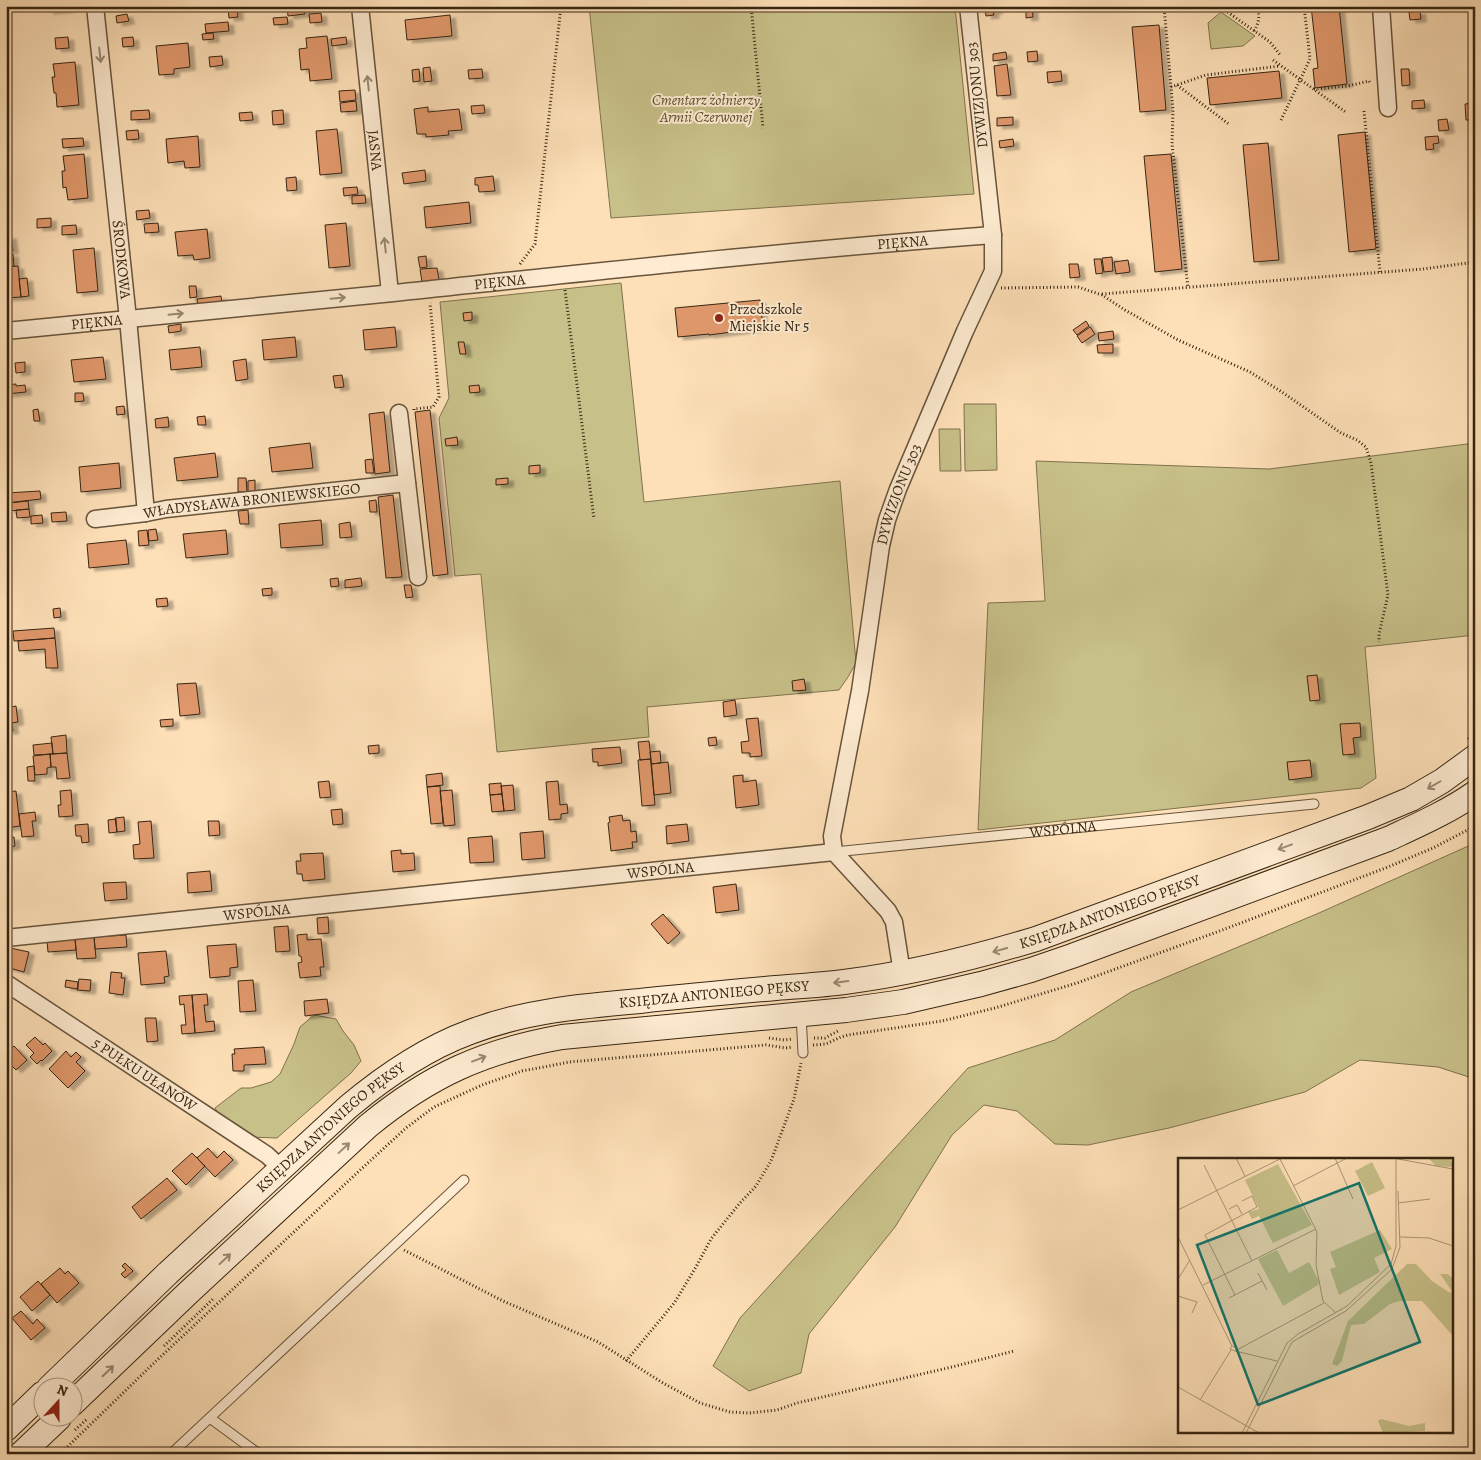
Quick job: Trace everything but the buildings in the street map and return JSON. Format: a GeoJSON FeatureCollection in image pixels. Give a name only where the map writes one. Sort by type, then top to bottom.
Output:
{"type":"FeatureCollection","features":[{"type":"Feature","properties":{"kind":"main road","name":"KSIĘDZA ANTONIEGO PĘKSY"},"geometry":{"type":"LineString","coordinates":[[59,1378],[168,1273],[348,1107],[395,1070],[442,1044],[470,1032],[508,1020],[559,1009],[844,982],[902,973],[963,960],[1036,939],[1368,817],[1410,799],[1442,781],[1475,758]]}},
{"type":"Feature","properties":{"kind":"main road","name":"KSIĘDZA ANTONIEGO PĘKSY"},"geometry":{"type":"LineString","coordinates":[[83,1409],[196,1286],[368,1126],[393,1106],[430,1082],[478,1059],[534,1042],[570,1036],[846,1010],[903,1002],[981,984],[1030,970],[1388,839],[1427,821],[1475,793]]}},
{"type":"Feature","properties":{"kind":"main road"},"geometry":{"type":"LineString","coordinates":[[6,1429],[32,1404]]}},
{"type":"Feature","properties":{"kind":"main road"},"geometry":{"type":"LineString","coordinates":[[21,1454],[60,1428]]}},
{"type":"Feature","properties":{"kind":"street","name":"ŚRODKOWA"},"geometry":{"type":"LineString","coordinates":[[95,6],[128,319],[146,513]]}},
{"type":"Feature","properties":{"kind":"street","name":"JASNA"},"geometry":{"type":"LineString","coordinates":[[360,6],[390,293]]}},
{"type":"Feature","properties":{"kind":"street","name":"DYWIZJONU 303"},"geometry":{"type":"LineString","coordinates":[[834,852],[832,836],[860,691],[881,546],[887,520],[898,489],[961,339],[993,271],[993,235],[968,6]]}},
{"type":"Feature","properties":{"kind":"street"},"geometry":{"type":"LineString","coordinates":[[1381,6],[1388,108]]}},
{"type":"Feature","properties":{"kind":"street","name":"PIĘKNA"},"geometry":{"type":"LineString","coordinates":[[6,331],[888,243],[993,235]]}},
{"type":"Feature","properties":{"kind":"street"},"geometry":{"type":"LineString","coordinates":[[399,413],[418,577]]}},
{"type":"Feature","properties":{"kind":"street","name":"WŁADYSŁAWA BRONIEWSKIEGO"},"geometry":{"type":"LineString","coordinates":[[95,520],[166,509],[407,483]]}},
{"type":"Feature","properties":{"kind":"street"},"geometry":{"type":"LineString","coordinates":[[834,852],[888,910],[894,922],[902,973]]}},
{"type":"Feature","properties":{"kind":"street","name":"WSPÓLNA"},"geometry":{"type":"LineString","coordinates":[[6,938],[834,852]]}},
{"type":"Feature","properties":{"kind":"street","name":"5 PUŁKU UŁANÓW"},"geometry":{"type":"LineString","coordinates":[[6,983],[267,1154],[281,1168]]}},
{"type":"Feature","properties":{"kind":"lane","name":"WSPÓLNA"},"geometry":{"type":"LineString","coordinates":[[834,852],[1314,804]]}},
{"type":"Feature","properties":{"kind":"lane"},"geometry":{"type":"LineString","coordinates":[[801,1014],[803,1046]]}},
{"type":"Feature","properties":{"kind":"lane"},"geometry":{"type":"LineString","coordinates":[[171,1454],[464,1180]]}},
{"type":"Feature","properties":{"kind":"lane"},"geometry":{"type":"LineString","coordinates":[[210,1418],[259,1454]]}},
{"type":"Feature","properties":{"kind":"path"},"geometry":{"type":"LineString","coordinates":[[508,280],[535,244],[561,6]]}},
{"type":"Feature","properties":{"kind":"path"},"geometry":{"type":"LineString","coordinates":[[751,6],[763,128]]}},
{"type":"Feature","properties":{"kind":"path"},"geometry":{"type":"LineString","coordinates":[[1164,6],[1174,110],[1172,144],[1188,288]]}},
{"type":"Feature","properties":{"kind":"path"},"geometry":{"type":"LineString","coordinates":[[1220,6],[1226,8],[1270,42],[1281,56]]}},
{"type":"Feature","properties":{"kind":"path"},"geometry":{"type":"LineString","coordinates":[[1254,31],[1259,17],[1255,6]]}},
{"type":"Feature","properties":{"kind":"path"},"geometry":{"type":"LineString","coordinates":[[1281,120],[1310,59],[1304,6]]}},
{"type":"Feature","properties":{"kind":"path"},"geometry":{"type":"LineString","coordinates":[[1273,60],[1347,113]]}},
{"type":"Feature","properties":{"kind":"path"},"geometry":{"type":"LineString","coordinates":[[1171,87],[1206,75],[1280,66]]}},
{"type":"Feature","properties":{"kind":"path"},"geometry":{"type":"LineString","coordinates":[[1313,89],[1348,86],[1369,81],[1370,90]]}},
{"type":"Feature","properties":{"kind":"path"},"geometry":{"type":"LineString","coordinates":[[1177,85],[1230,125]]}},
{"type":"Feature","properties":{"kind":"path"},"geometry":{"type":"LineString","coordinates":[[1364,111],[1380,272]]}},
{"type":"Feature","properties":{"kind":"path"},"geometry":{"type":"LineString","coordinates":[[1102,294],[1423,269],[1475,262]]}},
{"type":"Feature","properties":{"kind":"path"},"geometry":{"type":"LineString","coordinates":[[563,275],[594,519]]}},
{"type":"Feature","properties":{"kind":"path"},"geometry":{"type":"LineString","coordinates":[[985,288],[1078,287],[1102,294],[1125,310],[1178,340],[1250,372],[1341,433],[1357,440],[1366,448],[1371,463],[1388,595],[1382,618],[1379,642]]}},
{"type":"Feature","properties":{"kind":"path"},"geometry":{"type":"LineString","coordinates":[[399,413],[433,407],[439,398],[429,295]]}},
{"type":"Feature","properties":{"kind":"path"},"geometry":{"type":"LineString","coordinates":[[60,1454],[358,1172],[406,1128],[434,1107],[482,1086],[516,1074],[569,1062],[766,1044],[786,1048],[826,1044],[841,1037],[942,1021],[994,1008],[1068,986],[1226,929],[1388,867],[1433,848],[1475,826]]}},
{"type":"Feature","properties":{"kind":"path"},"geometry":{"type":"LineString","coordinates":[[764,1036],[803,1046],[841,1030]]}},
{"type":"Feature","properties":{"kind":"path"},"geometry":{"type":"LineString","coordinates":[[626,1360],[675,1302],[711,1239],[756,1186],[771,1162],[794,1099],[803,1046]]}},
{"type":"Feature","properties":{"kind":"path"},"geometry":{"type":"LineString","coordinates":[[395,1245],[503,1301],[598,1342],[662,1383],[700,1403],[730,1412],[749,1413],[777,1410],[797,1403],[1014,1351]]}},
{"type":"Feature","properties":{"kind":"path"},"geometry":{"type":"LineString","coordinates":[[158,1351],[215,1296]]}},
{"type":"Feature","properties":{"kind":"green space","name":"Cmentarz żołnierzy Armii Czerwonej"},"geometry":{"type":"Polygon","coordinates":[[[589,6],[955,6],[974,194],[611,218],[589,6]]]}},
{"type":"Feature","properties":{"kind":"green space"},"geometry":{"type":"Polygon","coordinates":[[[1221,12],[1255,36],[1243,46],[1211,49],[1208,23],[1221,12]]]}},
{"type":"Feature","properties":{"kind":"green space"},"geometry":{"type":"Polygon","coordinates":[[[621,283],[644,502],[840,481],[856,663],[839,690],[647,707],[649,737],[497,752],[481,574],[455,576],[439,418],[449,398],[440,302],[621,283]]]}},
{"type":"Feature","properties":{"kind":"green space"},"geometry":{"type":"Polygon","coordinates":[[[964,404],[996,404],[997,470],[965,471],[964,404]]]}},
{"type":"Feature","properties":{"kind":"green space"},"geometry":{"type":"Polygon","coordinates":[[[939,429],[960,429],[961,471],[940,471],[939,429]]]}},
{"type":"Feature","properties":{"kind":"green space"},"geometry":{"type":"Polygon","coordinates":[[[1475,443],[1475,635],[1365,647],[1376,778],[1361,788],[978,830],[988,603],[1045,601],[1036,461],[1269,469],[1475,443]]]}},
{"type":"Feature","properties":{"kind":"green space"},"geometry":{"type":"Polygon","coordinates":[[[1475,843],[1475,1079],[1438,1067],[1360,1060],[1305,1092],[1169,1128],[1088,1145],[1055,1144],[1017,1111],[984,1105],[952,1135],[895,1227],[809,1334],[801,1373],[749,1391],[713,1366],[740,1318],[968,1068],[1055,1040],[1131,992],[1319,913],[1475,843]]]}},
{"type":"Feature","properties":{"kind":"green space"},"geometry":{"type":"Polygon","coordinates":[[[314,1015],[336,1019],[354,1045],[361,1061],[351,1073],[277,1138],[249,1137],[219,1115],[215,1108],[241,1088],[251,1088],[271,1082],[280,1074],[300,1027],[314,1015]]]}},
{"type":"Feature","properties":{"kind":"place","name":"Przedszkole Miejskie Nr 5"},"geometry":{"type":"Point","coordinates":[719,318]}}]}
